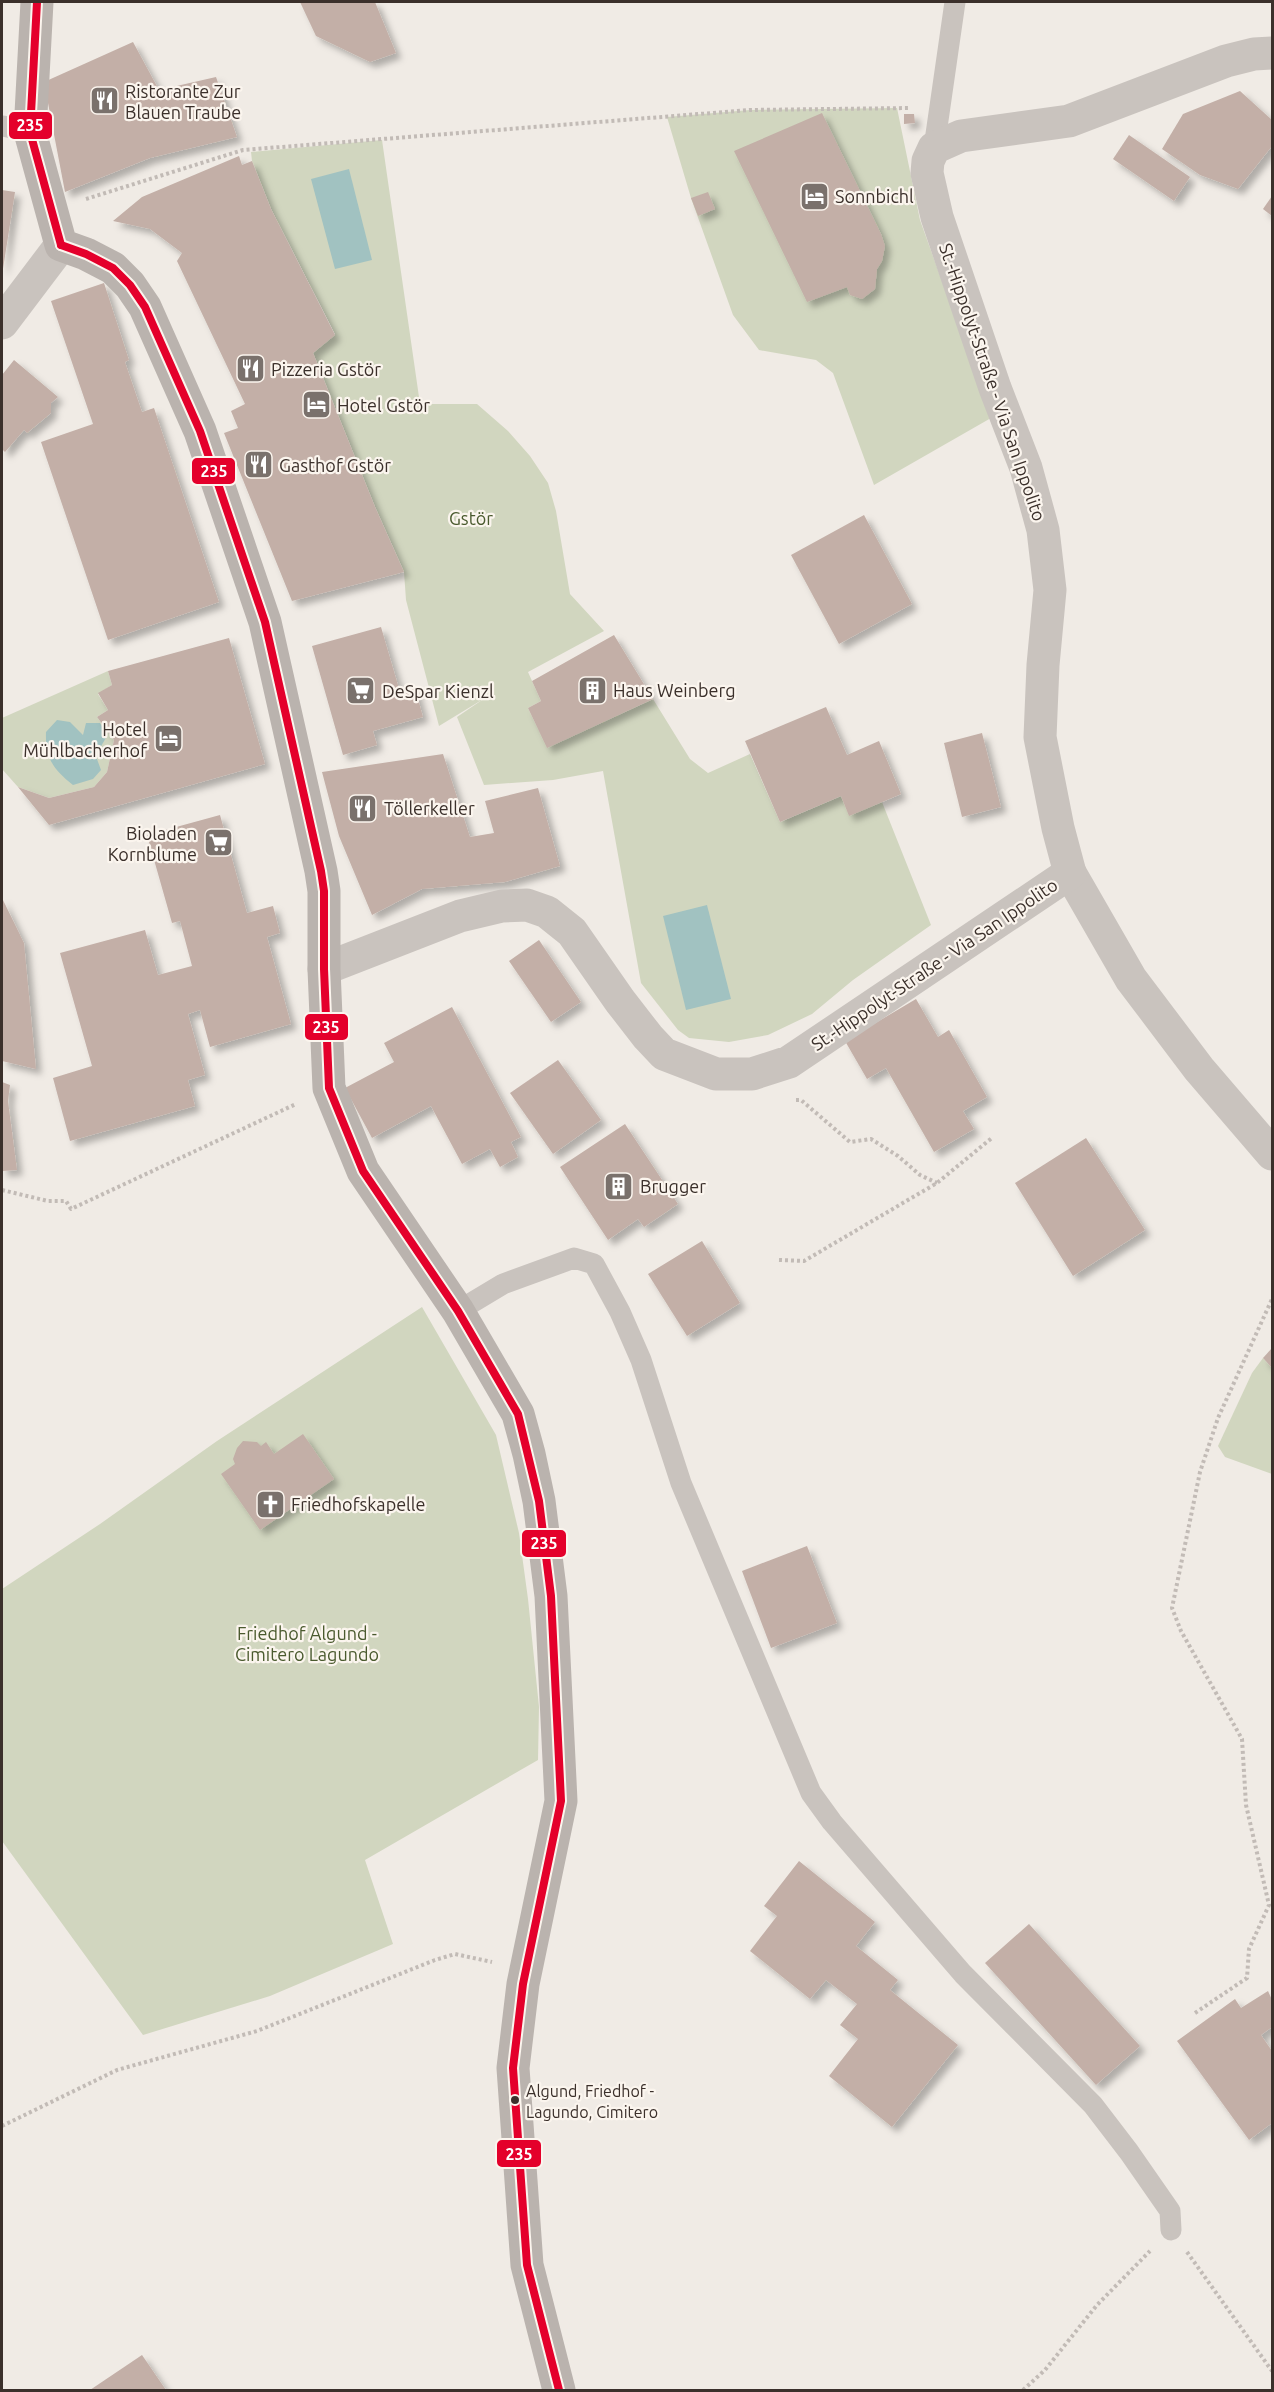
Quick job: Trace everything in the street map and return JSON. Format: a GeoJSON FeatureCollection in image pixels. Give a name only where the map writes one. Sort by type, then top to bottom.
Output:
{"type":"FeatureCollection","features":[{"type":"Feature","properties":{"kind":"main road"},"geometry":{"type":"LineString","coordinates":[[37,2],[17,129],[61,245],[86,254],[112,268],[130,285],[145,307],[200,431],[265,622],[324,891],[324,969],[329,1088],[363,1171],[458,1311],[518,1414],[539,1501],[551,1596],[561,1801],[526,1969],[513,2068],[527,2265],[559,2391]]}},
{"type":"Feature","properties":{"kind":"street"},"geometry":{"type":"LineString","coordinates":[[934,148],[961,136],[1069,121],[1226,61],[1254,54],[1272,53]]}},
{"type":"Feature","properties":{"kind":"street","name":"St.-Hippolyt-Straße - Via San Ippolito"},"geometry":{"type":"LineString","coordinates":[[324,969],[460,916],[502,906],[527,904],[547,912],[573,932],[620,1001],[664,1054],[716,1074],[752,1074],[789,1062],[1070,873],[1058,828],[1040,737],[1043,665],[1050,590],[1043,530],[1026,468],[995,388],[937,217],[927,173],[928,161],[934,148]]}},
{"type":"Feature","properties":{"kind":"street"},"geometry":{"type":"LineString","coordinates":[[2,323],[61,245]]}},
{"type":"Feature","properties":{"kind":"street"},"geometry":{"type":"LineString","coordinates":[[1070,873],[1131,979],[1199,1069],[1272,1154]]}},
{"type":"Feature","properties":{"kind":"lane"},"geometry":{"type":"LineString","coordinates":[[934,148],[956,2]]}},
{"type":"Feature","properties":{"kind":"lane"},"geometry":{"type":"LineString","coordinates":[[458,1311],[502,1284],[574,1258],[594,1264],[620,1312],[641,1360],[681,1483],[811,1793],[832,1822],[963,1974],[1093,2105],[1170,2211],[1171,2230]]}},
{"type":"Feature","properties":{"kind":"path"},"geometry":{"type":"LineString","coordinates":[[78,200],[89,199],[243,150],[750,110],[940,108]]}},
{"type":"Feature","properties":{"kind":"path"},"geometry":{"type":"LineString","coordinates":[[2,1190],[48,1201],[66,1201],[71,1209],[329,1088]]}},
{"type":"Feature","properties":{"kind":"path"},"geometry":{"type":"LineString","coordinates":[[790,1101],[801,1100],[850,1142],[871,1139],[898,1156],[921,1176],[937,1183]]}},
{"type":"Feature","properties":{"kind":"path"},"geometry":{"type":"LineString","coordinates":[[778,1260],[804,1261],[937,1183],[993,1137]]}},
{"type":"Feature","properties":{"kind":"path"},"geometry":{"type":"LineString","coordinates":[[1195,2013],[1247,1978],[1249,1949],[1269,1905],[1246,1805],[1242,1739],[1181,1631],[1172,1608],[1200,1472],[1218,1418],[1272,1299]]}},
{"type":"Feature","properties":{"kind":"path"},"geometry":{"type":"LineString","coordinates":[[2,2127],[117,2070],[257,2031],[455,1953],[526,1969]]}},
{"type":"Feature","properties":{"kind":"path"},"geometry":{"type":"LineString","coordinates":[[1023,2391],[1045,2370],[1097,2305],[1171,2230],[1272,2371]]}},
{"type":"Feature","properties":{"kind":"green space"},"geometry":{"type":"Polygon","coordinates":[[[897,108],[920,220],[991,418],[874,485],[833,373],[816,360],[759,350],[733,315],[691,198],[667,117],[750,110],[897,108]]]}},
{"type":"Feature","properties":{"kind":"green space","name":"Gstör"},"geometry":{"type":"Polygon","coordinates":[[[382,140],[420,404],[477,404],[508,431],[530,456],[548,483],[556,511],[570,594],[604,631],[528,672],[541,701],[528,708],[547,747],[653,699],[690,759],[708,773],[750,754],[780,822],[841,796],[849,815],[882,802],[931,925],[853,980],[812,1014],[768,1035],[729,1042],[689,1038],[678,1030],[641,983],[603,771],[553,780],[484,785],[457,717],[485,698],[439,726],[406,600],[404,572],[375,507],[313,353],[335,334],[271,209],[252,161],[251,152],[382,140]]]}},
{"type":"Feature","properties":{"kind":"green space"},"geometry":{"type":"Polygon","coordinates":[[[108,671],[112,685],[98,694],[108,710],[97,717],[114,740],[107,772],[94,787],[49,798],[18,787],[2,769],[2,718],[108,671]]]}},
{"type":"Feature","properties":{"kind":"green space","name":"Friedhof Algund - Cimitero Lagundo"},"geometry":{"type":"Polygon","coordinates":[[[422,1307],[496,1435],[519,1533],[528,1599],[539,1707],[538,1760],[365,1860],[393,1944],[270,1996],[143,2035],[2,1841],[2,1589],[100,1524],[217,1441],[422,1307]]]}},
{"type":"Feature","properties":{"kind":"green space"},"geometry":{"type":"Polygon","coordinates":[[[1263,1358],[1272,1368],[1272,1474],[1225,1457],[1218,1446],[1252,1373],[1263,1358]]]}},
{"type":"Feature","properties":{"kind":"water"},"geometry":{"type":"Polygon","coordinates":[[[349,169],[372,260],[335,269],[311,179],[349,169]]]}},
{"type":"Feature","properties":{"kind":"water"},"geometry":{"type":"Polygon","coordinates":[[[57,720],[70,722],[83,735],[86,723],[100,723],[107,736],[100,748],[94,751],[101,770],[93,779],[73,785],[55,768],[47,749],[46,732],[57,720]]]}},
{"type":"Feature","properties":{"kind":"water"},"geometry":{"type":"Polygon","coordinates":[[[707,905],[731,999],[686,1010],[663,916],[707,905]]]}},
{"type":"Feature","properties":{"kind":"building"},"geometry":{"type":"Polygon","coordinates":[[[300,2],[375,2],[396,53],[370,62],[316,36],[300,2]]]}},
{"type":"Feature","properties":{"kind":"building"},"geometry":{"type":"Polygon","coordinates":[[[133,42],[159,90],[216,77],[237,137],[150,158],[65,192],[44,82],[133,42]]]}},
{"type":"Feature","properties":{"kind":"building"},"geometry":{"type":"Polygon","coordinates":[[[1240,91],[1272,120],[1272,146],[1238,189],[1200,175],[1162,149],[1183,114],[1240,91]]]}},
{"type":"Feature","properties":{"kind":"building"},"geometry":{"type":"Polygon","coordinates":[[[822,113],[885,246],[882,261],[877,269],[875,289],[862,299],[850,295],[847,287],[807,302],[734,151],[822,113]]]}},
{"type":"Feature","properties":{"kind":"building"},"geometry":{"type":"Polygon","coordinates":[[[904,114],[914,114],[915,123],[904,124],[904,114]]]}},
{"type":"Feature","properties":{"kind":"building"},"geometry":{"type":"Polygon","coordinates":[[[1129,135],[1190,177],[1174,201],[1113,159],[1129,135]]]}},
{"type":"Feature","properties":{"kind":"building"},"geometry":{"type":"Polygon","coordinates":[[[239,156],[242,165],[252,161],[271,209],[335,335],[313,353],[375,507],[404,572],[292,601],[224,433],[238,428],[231,411],[245,404],[177,261],[182,253],[150,229],[113,221],[142,197],[239,156]]]}},
{"type":"Feature","properties":{"kind":"building"},"geometry":{"type":"Polygon","coordinates":[[[2,190],[15,192],[3,269],[2,269],[2,190]]]}},
{"type":"Feature","properties":{"kind":"building"},"geometry":{"type":"Polygon","coordinates":[[[708,192],[715,209],[698,216],[691,198],[708,192]]]}},
{"type":"Feature","properties":{"kind":"building"},"geometry":{"type":"Polygon","coordinates":[[[1272,196],[1272,216],[1263,209],[1272,196]]]}},
{"type":"Feature","properties":{"kind":"building"},"geometry":{"type":"Polygon","coordinates":[[[104,283],[129,360],[125,362],[142,412],[154,408],[219,602],[108,640],[41,442],[93,424],[51,301],[104,283]]]}},
{"type":"Feature","properties":{"kind":"building"},"geometry":{"type":"Polygon","coordinates":[[[14,360],[58,397],[51,403],[51,413],[27,433],[24,430],[5,452],[2,449],[2,375],[14,360]]]}},
{"type":"Feature","properties":{"kind":"building"},"geometry":{"type":"Polygon","coordinates":[[[864,515],[912,604],[839,644],[791,555],[864,515]]]}},
{"type":"Feature","properties":{"kind":"building"},"geometry":{"type":"Polygon","coordinates":[[[381,627],[400,692],[415,688],[423,717],[373,731],[377,745],[343,755],[312,646],[381,627]]]}},
{"type":"Feature","properties":{"kind":"building","name":"Haus Weinberg"},"geometry":{"type":"Polygon","coordinates":[[[614,635],[653,699],[547,748],[528,708],[541,701],[532,681],[614,635]]]}},
{"type":"Feature","properties":{"kind":"building"},"geometry":{"type":"Polygon","coordinates":[[[229,638],[265,764],[49,825],[18,787],[49,798],[94,787],[107,772],[114,740],[97,717],[108,710],[98,693],[112,685],[108,671],[229,638]]]}},
{"type":"Feature","properties":{"kind":"building"},"geometry":{"type":"Polygon","coordinates":[[[826,707],[847,755],[879,741],[901,794],[849,816],[841,796],[780,822],[745,741],[826,707]]]}},
{"type":"Feature","properties":{"kind":"building"},"geometry":{"type":"Polygon","coordinates":[[[982,733],[1001,807],[962,817],[944,743],[982,733]]]}},
{"type":"Feature","properties":{"kind":"building"},"geometry":{"type":"Polygon","coordinates":[[[443,754],[470,837],[494,833],[485,801],[538,788],[560,866],[505,882],[422,889],[372,915],[339,836],[322,772],[443,754]]]}},
{"type":"Feature","properties":{"kind":"building"},"geometry":{"type":"Polygon","coordinates":[[[220,815],[247,913],[273,906],[280,933],[267,937],[291,1024],[210,1047],[200,1010],[188,1014],[205,1075],[188,1080],[195,1106],[70,1141],[53,1078],[92,1066],[60,953],[145,930],[158,975],[192,966],[180,921],[172,923],[147,835],[220,815]]]}},
{"type":"Feature","properties":{"kind":"building"},"geometry":{"type":"Polygon","coordinates":[[[2,898],[24,943],[36,1069],[2,1061],[2,898]]]}},
{"type":"Feature","properties":{"kind":"building"},"geometry":{"type":"Polygon","coordinates":[[[539,940],[581,1002],[551,1022],[509,961],[539,940]]]}},
{"type":"Feature","properties":{"kind":"building"},"geometry":{"type":"Polygon","coordinates":[[[916,999],[938,1037],[949,1030],[987,1097],[963,1111],[974,1129],[934,1152],[886,1068],[867,1079],[845,1041],[916,999]]]}},
{"type":"Feature","properties":{"kind":"building"},"geometry":{"type":"Polygon","coordinates":[[[452,1007],[521,1137],[511,1142],[518,1157],[500,1167],[490,1149],[462,1164],[431,1106],[372,1138],[345,1088],[394,1062],[384,1043],[452,1007]]]}},
{"type":"Feature","properties":{"kind":"building"},"geometry":{"type":"Polygon","coordinates":[[[558,1060],[601,1120],[553,1154],[510,1093],[558,1060]]]}},
{"type":"Feature","properties":{"kind":"building"},"geometry":{"type":"Polygon","coordinates":[[[2,1082],[10,1085],[8,1101],[17,1170],[2,1171],[2,1082]]]}},
{"type":"Feature","properties":{"kind":"building","name":"Brugger"},"geometry":{"type":"Polygon","coordinates":[[[625,1124],[678,1204],[644,1227],[638,1219],[608,1240],[560,1167],[625,1124]]]}},
{"type":"Feature","properties":{"kind":"building"},"geometry":{"type":"Polygon","coordinates":[[[1086,1138],[1145,1230],[1073,1276],[1015,1183],[1086,1138]]]}},
{"type":"Feature","properties":{"kind":"building"},"geometry":{"type":"Polygon","coordinates":[[[702,1241],[740,1303],[687,1336],[648,1274],[702,1241]]]}},
{"type":"Feature","properties":{"kind":"building"},"geometry":{"type":"Polygon","coordinates":[[[1272,1348],[1272,1368],[1263,1358],[1272,1348]]]}},
{"type":"Feature","properties":{"kind":"building","name":"Friedhofskapelle"},"geometry":{"type":"Polygon","coordinates":[[[303,1434],[334,1479],[260,1530],[221,1474],[235,1464],[233,1459],[237,1448],[243,1441],[257,1442],[261,1446],[266,1442],[274,1454],[303,1434]]]}},
{"type":"Feature","properties":{"kind":"building"},"geometry":{"type":"Polygon","coordinates":[[[807,1546],[837,1623],[771,1648],[742,1571],[807,1546]]]}},
{"type":"Feature","properties":{"kind":"building"},"geometry":{"type":"Polygon","coordinates":[[[799,1861],[875,1922],[856,1946],[898,1980],[890,1990],[958,2045],[892,2127],[829,2076],[858,2039],[840,2025],[857,2004],[826,1980],[810,1999],[750,1951],[777,1916],[764,1906],[799,1861]]]}},
{"type":"Feature","properties":{"kind":"building"},"geometry":{"type":"Polygon","coordinates":[[[1029,1924],[1140,2046],[1096,2085],[985,1963],[1029,1924]]]}},
{"type":"Feature","properties":{"kind":"building"},"geometry":{"type":"Polygon","coordinates":[[[1268,1991],[1272,2000],[1272,2027],[1261,2035],[1272,2051],[1272,2123],[1249,2140],[1177,2041],[1235,1999],[1241,2008],[1268,1991]]]}},
{"type":"Feature","properties":{"kind":"building"},"geometry":{"type":"Polygon","coordinates":[[[142,2355],[166,2390],[90,2390],[142,2355]]]}},
{"type":"Feature","properties":{"kind":"transit line","name":"235"},"geometry":{"type":"LineString","coordinates":[[37,2],[30,132],[61,245]]}},
{"type":"Feature","properties":{"kind":"transit line","name":"235"},"geometry":{"type":"LineString","coordinates":[[61,245],[86,254],[113,268],[130,285],[145,307],[200,431],[265,622],[321,871],[324,891],[324,969],[329,1088],[363,1171],[458,1311],[518,1414],[539,1501],[551,1596],[561,1801],[523,1984],[513,2068],[527,2265],[559,2390]]}},
{"type":"Feature","properties":{"kind":"place","name":"Ristorante Zur Blauen Traube"},"geometry":{"type":"Point","coordinates":[104,101]}},
{"type":"Feature","properties":{"kind":"place","name":"Sonnbichl"},"geometry":{"type":"Point","coordinates":[814,196]}},
{"type":"Feature","properties":{"kind":"place","name":"Pizzeria Gstör"},"geometry":{"type":"Point","coordinates":[250,369]}},
{"type":"Feature","properties":{"kind":"place","name":"Hotel Gstör"},"geometry":{"type":"Point","coordinates":[316,405]}},
{"type":"Feature","properties":{"kind":"place","name":"Gasthof Gstör"},"geometry":{"type":"Point","coordinates":[258,465]}},
{"type":"Feature","properties":{"kind":"place","name":"Haus Weinberg"},"geometry":{"type":"Point","coordinates":[592,690]}},
{"type":"Feature","properties":{"kind":"place","name":"DeSpar Kienzl"},"geometry":{"type":"Point","coordinates":[361,691]}},
{"type":"Feature","properties":{"kind":"place","name":"Hotel Mühlbacherhof"},"geometry":{"type":"Point","coordinates":[168,739]}},
{"type":"Feature","properties":{"kind":"place","name":"Töllerkeller"},"geometry":{"type":"Point","coordinates":[363,808]}},
{"type":"Feature","properties":{"kind":"place","name":"Bioladen Kornblume"},"geometry":{"type":"Point","coordinates":[218,843]}},
{"type":"Feature","properties":{"kind":"place","name":"Brugger"},"geometry":{"type":"Point","coordinates":[619,1186]}},
{"type":"Feature","properties":{"kind":"place","name":"Friedhofskapelle"},"geometry":{"type":"Point","coordinates":[270,1504]}},
{"type":"Feature","properties":{"kind":"place","name":"Algund, Friedhof - Lagundo, Cimitero"},"geometry":{"type":"Point","coordinates":[515,2100]}}]}
